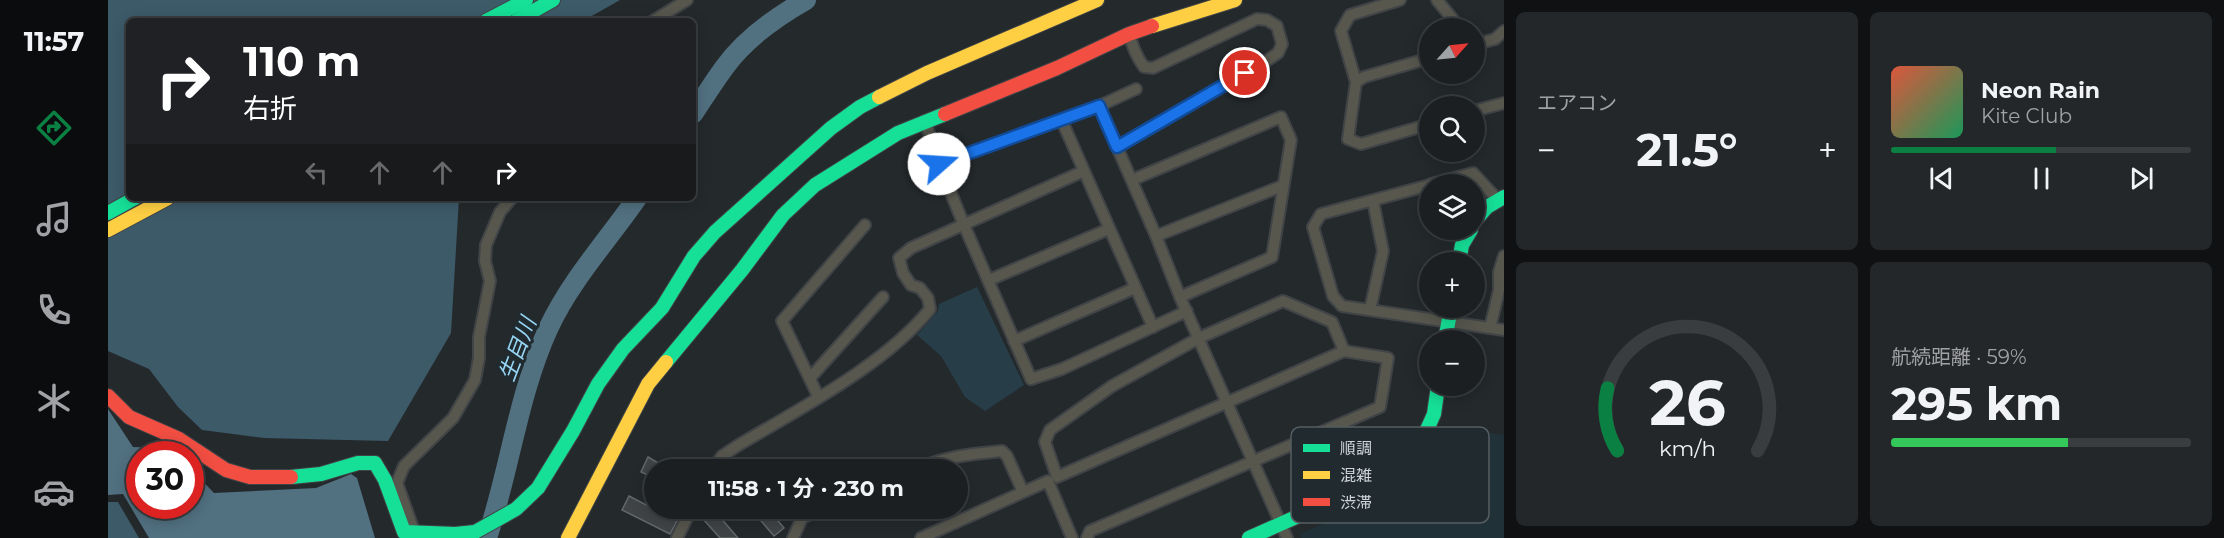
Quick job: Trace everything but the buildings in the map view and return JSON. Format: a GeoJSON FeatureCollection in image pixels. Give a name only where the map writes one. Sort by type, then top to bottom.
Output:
{"type":"FeatureCollection","features":[{"type":"Feature","properties":{"kind":"street"},"geometry":{"type":"LineString","coordinates":[[492,18],[526,0]]}},
{"type":"Feature","properties":{"kind":"street"},"geometry":{"type":"LineString","coordinates":[[521,18],[554,0]]}},
{"type":"Feature","properties":{"kind":"street"},"geometry":{"type":"LineString","coordinates":[[658,18],[687,0]]}},
{"type":"Feature","properties":{"kind":"street"},"geometry":{"type":"LineString","coordinates":[[108,396],[121,412],[142,426],[189,444],[213,464],[229,472],[262,478],[315,475],[356,462],[375,463],[385,480],[404,532],[454,534],[475,531],[516,509],[538,488],[573,431],[598,384],[623,349],[662,308],[694,256],[715,232],[831,128],[860,107],[927,73],[1097,0]]}},
{"type":"Feature","properties":{"kind":"street"},"geometry":{"type":"LineString","coordinates":[[568,538],[648,384],[742,270],[783,215],[814,185],[898,133],[925,121],[1057,68],[1129,34],[1235,0]]}},
{"type":"Feature","properties":{"kind":"street"},"geometry":{"type":"LineString","coordinates":[[1400,0],[1350,15],[1341,31],[1356,82],[1348,139],[1360,144],[1419,127]]}},
{"type":"Feature","properties":{"kind":"street"},"geometry":{"type":"LineString","coordinates":[[1437,0],[1452,18]]}},
{"type":"Feature","properties":{"kind":"street"},"geometry":{"type":"LineString","coordinates":[[1117,147],[1265,62],[1278,53],[1282,44],[1277,26],[1267,20],[1257,19],[1153,68],[1144,67],[1139,60],[1129,34]]}},
{"type":"Feature","properties":{"kind":"street"},"geometry":{"type":"LineString","coordinates":[[1485,42],[1495,39],[1504,31]]}},
{"type":"Feature","properties":{"kind":"street"},"geometry":{"type":"LineString","coordinates":[[1356,82],[1364,76],[1419,61]]}},
{"type":"Feature","properties":{"kind":"street"},"geometry":{"type":"LineString","coordinates":[[939,164],[1062,121],[1136,89]]}},
{"type":"Feature","properties":{"kind":"street"},"geometry":{"type":"LineString","coordinates":[[1485,108],[1504,103]]}},
{"type":"Feature","properties":{"kind":"street"},"geometry":{"type":"LineString","coordinates":[[1099,106],[1226,403],[1287,538]]}},
{"type":"Feature","properties":{"kind":"street"},"geometry":{"type":"LineString","coordinates":[[1132,180],[1281,117],[1290,140],[1272,257],[1180,297]]}},
{"type":"Feature","properties":{"kind":"street"},"geometry":{"type":"LineString","coordinates":[[925,121],[939,164],[964,225],[1032,379],[1062,369],[1187,311]]}},
{"type":"Feature","properties":{"kind":"street"},"geometry":{"type":"LineString","coordinates":[[1062,121],[1153,327]]}},
{"type":"Feature","properties":{"kind":"street"},"geometry":{"type":"LineString","coordinates":[[720,459],[876,359],[917,326],[930,309],[928,298],[920,288],[911,285],[903,273],[900,258],[911,248],[1084,171]]}},
{"type":"Feature","properties":{"kind":"street"},"geometry":{"type":"LineString","coordinates":[[1485,184],[1501,198],[1485,210]]}},
{"type":"Feature","properties":{"kind":"street"},"geometry":{"type":"LineString","coordinates":[[1156,236],[1282,186]]}},
{"type":"Feature","properties":{"kind":"street"},"geometry":{"type":"LineString","coordinates":[[1419,188],[1322,214],[1312,227],[1333,296],[1342,306],[1504,330]]}},
{"type":"Feature","properties":{"kind":"street"},"geometry":{"type":"LineString","coordinates":[[108,213],[130,201]]}},
{"type":"Feature","properties":{"kind":"street"},"geometry":{"type":"LineString","coordinates":[[108,230],[162,201]]}},
{"type":"Feature","properties":{"kind":"street"},"geometry":{"type":"LineString","coordinates":[[414,531],[397,483],[404,466],[453,418],[475,380],[480,358],[479,337],[490,280],[485,261],[486,245],[500,212],[509,201]]}},
{"type":"Feature","properties":{"kind":"street"},"geometry":{"type":"LineString","coordinates":[[1370,310],[1383,251],[1373,201]]}},
{"type":"Feature","properties":{"kind":"street"},"geometry":{"type":"LineString","coordinates":[[818,396],[782,321],[865,225]]}},
{"type":"Feature","properties":{"kind":"street"},"geometry":{"type":"LineString","coordinates":[[989,280],[1109,229]]}},
{"type":"Feature","properties":{"kind":"street"},"geometry":{"type":"LineString","coordinates":[[1490,328],[1502,290],[1499,272],[1504,255]]}},
{"type":"Feature","properties":{"kind":"street"},"geometry":{"type":"LineString","coordinates":[[1014,341],[1135,288]]}},
{"type":"Feature","properties":{"kind":"street"},"geometry":{"type":"LineString","coordinates":[[810,378],[883,297]]}},
{"type":"Feature","properties":{"kind":"street"},"geometry":{"type":"LineString","coordinates":[[1332,427],[1380,406],[1388,358],[1344,351],[1058,477],[1045,441],[1050,430],[1112,386],[1198,338],[1283,301],[1332,322],[1344,351]]}},
{"type":"Feature","properties":{"kind":"street"},"geometry":{"type":"LineString","coordinates":[[1447,330],[1449,318]]}},
{"type":"Feature","properties":{"kind":"street"},"geometry":{"type":"LineString","coordinates":[[1428,427],[1434,414],[1437,396]]}},
{"type":"Feature","properties":{"kind":"street"},"geometry":{"type":"LineString","coordinates":[[1087,538],[1090,531],[1291,445]]}},
{"type":"Feature","properties":{"kind":"street"},"geometry":{"type":"LineString","coordinates":[[937,459],[1002,451],[1023,492]]}},
{"type":"Feature","properties":{"kind":"street"},"geometry":{"type":"LineString","coordinates":[[921,538],[1048,482],[1072,538]]}},
{"type":"Feature","properties":{"kind":"street"},"geometry":{"type":"LineString","coordinates":[[677,538],[686,519]]}},
{"type":"Feature","properties":{"kind":"street"},"geometry":{"type":"LineString","coordinates":[[793,538],[802,519]]}},
{"type":"Feature","properties":{"kind":"street"},"geometry":{"type":"LineString","coordinates":[[1249,538],[1291,520]]}},
{"type":"Feature","properties":{"kind":"shaded area"},"geometry":{"type":"Polygon","coordinates":[[[108,0],[620,0],[588,18],[126,18],[126,201],[459,201],[451,333],[388,441],[264,438],[202,430],[178,407],[149,369],[108,351],[108,0]]]}},
{"type":"Feature","properties":{"kind":"shaded area"},"geometry":{"type":"Polygon","coordinates":[[[977,287],[1024,385],[985,411],[965,397],[941,356],[917,335],[938,311],[939,304],[977,287]]]}},
{"type":"Feature","properties":{"kind":"shaded area"},"geometry":{"type":"Polygon","coordinates":[[[108,409],[129,441],[126,441],[126,499],[123,494],[108,495],[108,409]]]}},
{"type":"Feature","properties":{"kind":"shaded area"},"geometry":{"type":"Polygon","coordinates":[[[1489,432],[1504,435],[1504,538],[1301,538],[1300,534],[1325,523],[1489,523],[1489,432]]]}},
{"type":"Feature","properties":{"kind":"shaded area"},"geometry":{"type":"Polygon","coordinates":[[[351,474],[357,478],[375,538],[149,538],[138,519],[204,519],[204,483],[214,493],[316,488],[351,474]]]}},
{"type":"Feature","properties":{"kind":"shaded area"},"geometry":{"type":"Polygon","coordinates":[[[108,502],[118,502],[139,538],[108,538],[108,502]]]}},
{"type":"Feature","properties":{"kind":"waterway","name":"生目川"},"geometry":{"type":"LineString","coordinates":[[696,110],[724,68],[741,48],[772,22],[806,0]]}},
{"type":"Feature","properties":{"kind":"waterway","name":"生目川"},"geometry":{"type":"LineString","coordinates":[[487,538],[538,352],[568,293],[635,201]]}},
{"type":"Feature","properties":{"kind":"traffic: fast"},"geometry":{"type":"LineString","coordinates":[[492,18],[526,0]]}},
{"type":"Feature","properties":{"kind":"traffic: fast"},"geometry":{"type":"LineString","coordinates":[[521,18],[553,0]]}},
{"type":"Feature","properties":{"kind":"traffic: fast"},"geometry":{"type":"LineString","coordinates":[[291,477],[321,474],[358,463],[375,463],[385,480],[404,532],[455,534],[475,532],[516,509],[538,488],[573,431],[598,384],[623,349],[662,308],[694,256],[715,232],[831,128],[860,107],[879,97]]}},
{"type":"Feature","properties":{"kind":"traffic: fast"},"geometry":{"type":"LineString","coordinates":[[666,362],[742,270],[783,215],[815,185],[898,133],[945,114]]}},
{"type":"Feature","properties":{"kind":"traffic: fast"},"geometry":{"type":"LineString","coordinates":[[1485,209],[1504,197]]}},
{"type":"Feature","properties":{"kind":"traffic: fast"},"geometry":{"type":"LineString","coordinates":[[108,213],[130,201]]}},
{"type":"Feature","properties":{"kind":"traffic: fast"},"geometry":{"type":"LineString","coordinates":[[1461,252],[1465,240]]}},
{"type":"Feature","properties":{"kind":"traffic: fast"},"geometry":{"type":"LineString","coordinates":[[1447,330],[1449,318]]}},
{"type":"Feature","properties":{"kind":"traffic: fast"},"geometry":{"type":"LineString","coordinates":[[1428,427],[1434,414],[1437,396]]}},
{"type":"Feature","properties":{"kind":"traffic: fast"},"geometry":{"type":"LineString","coordinates":[[1249,538],[1291,519]]}},
{"type":"Feature","properties":{"kind":"traffic: slow"},"geometry":{"type":"LineString","coordinates":[[879,97],[927,73],[1097,0]]}},
{"type":"Feature","properties":{"kind":"traffic: slow"},"geometry":{"type":"LineString","coordinates":[[1152,26],[1235,0]]}},
{"type":"Feature","properties":{"kind":"traffic: slow"},"geometry":{"type":"LineString","coordinates":[[108,230],[162,201]]}},
{"type":"Feature","properties":{"kind":"traffic: slow"},"geometry":{"type":"LineString","coordinates":[[568,538],[648,384],[666,362]]}},
{"type":"Feature","properties":{"kind":"traffic: jam"},"geometry":{"type":"LineString","coordinates":[[945,114],[1152,26]]}},
{"type":"Feature","properties":{"kind":"traffic: jam"},"geometry":{"type":"LineString","coordinates":[[108,396],[129,417],[179,439],[226,470],[250,477],[291,477]]}},
{"type":"Feature","properties":{"kind":"route"},"geometry":{"type":"LineString","coordinates":[[939,164],[1099,106],[1117,147],[1245,73]]}}]}
